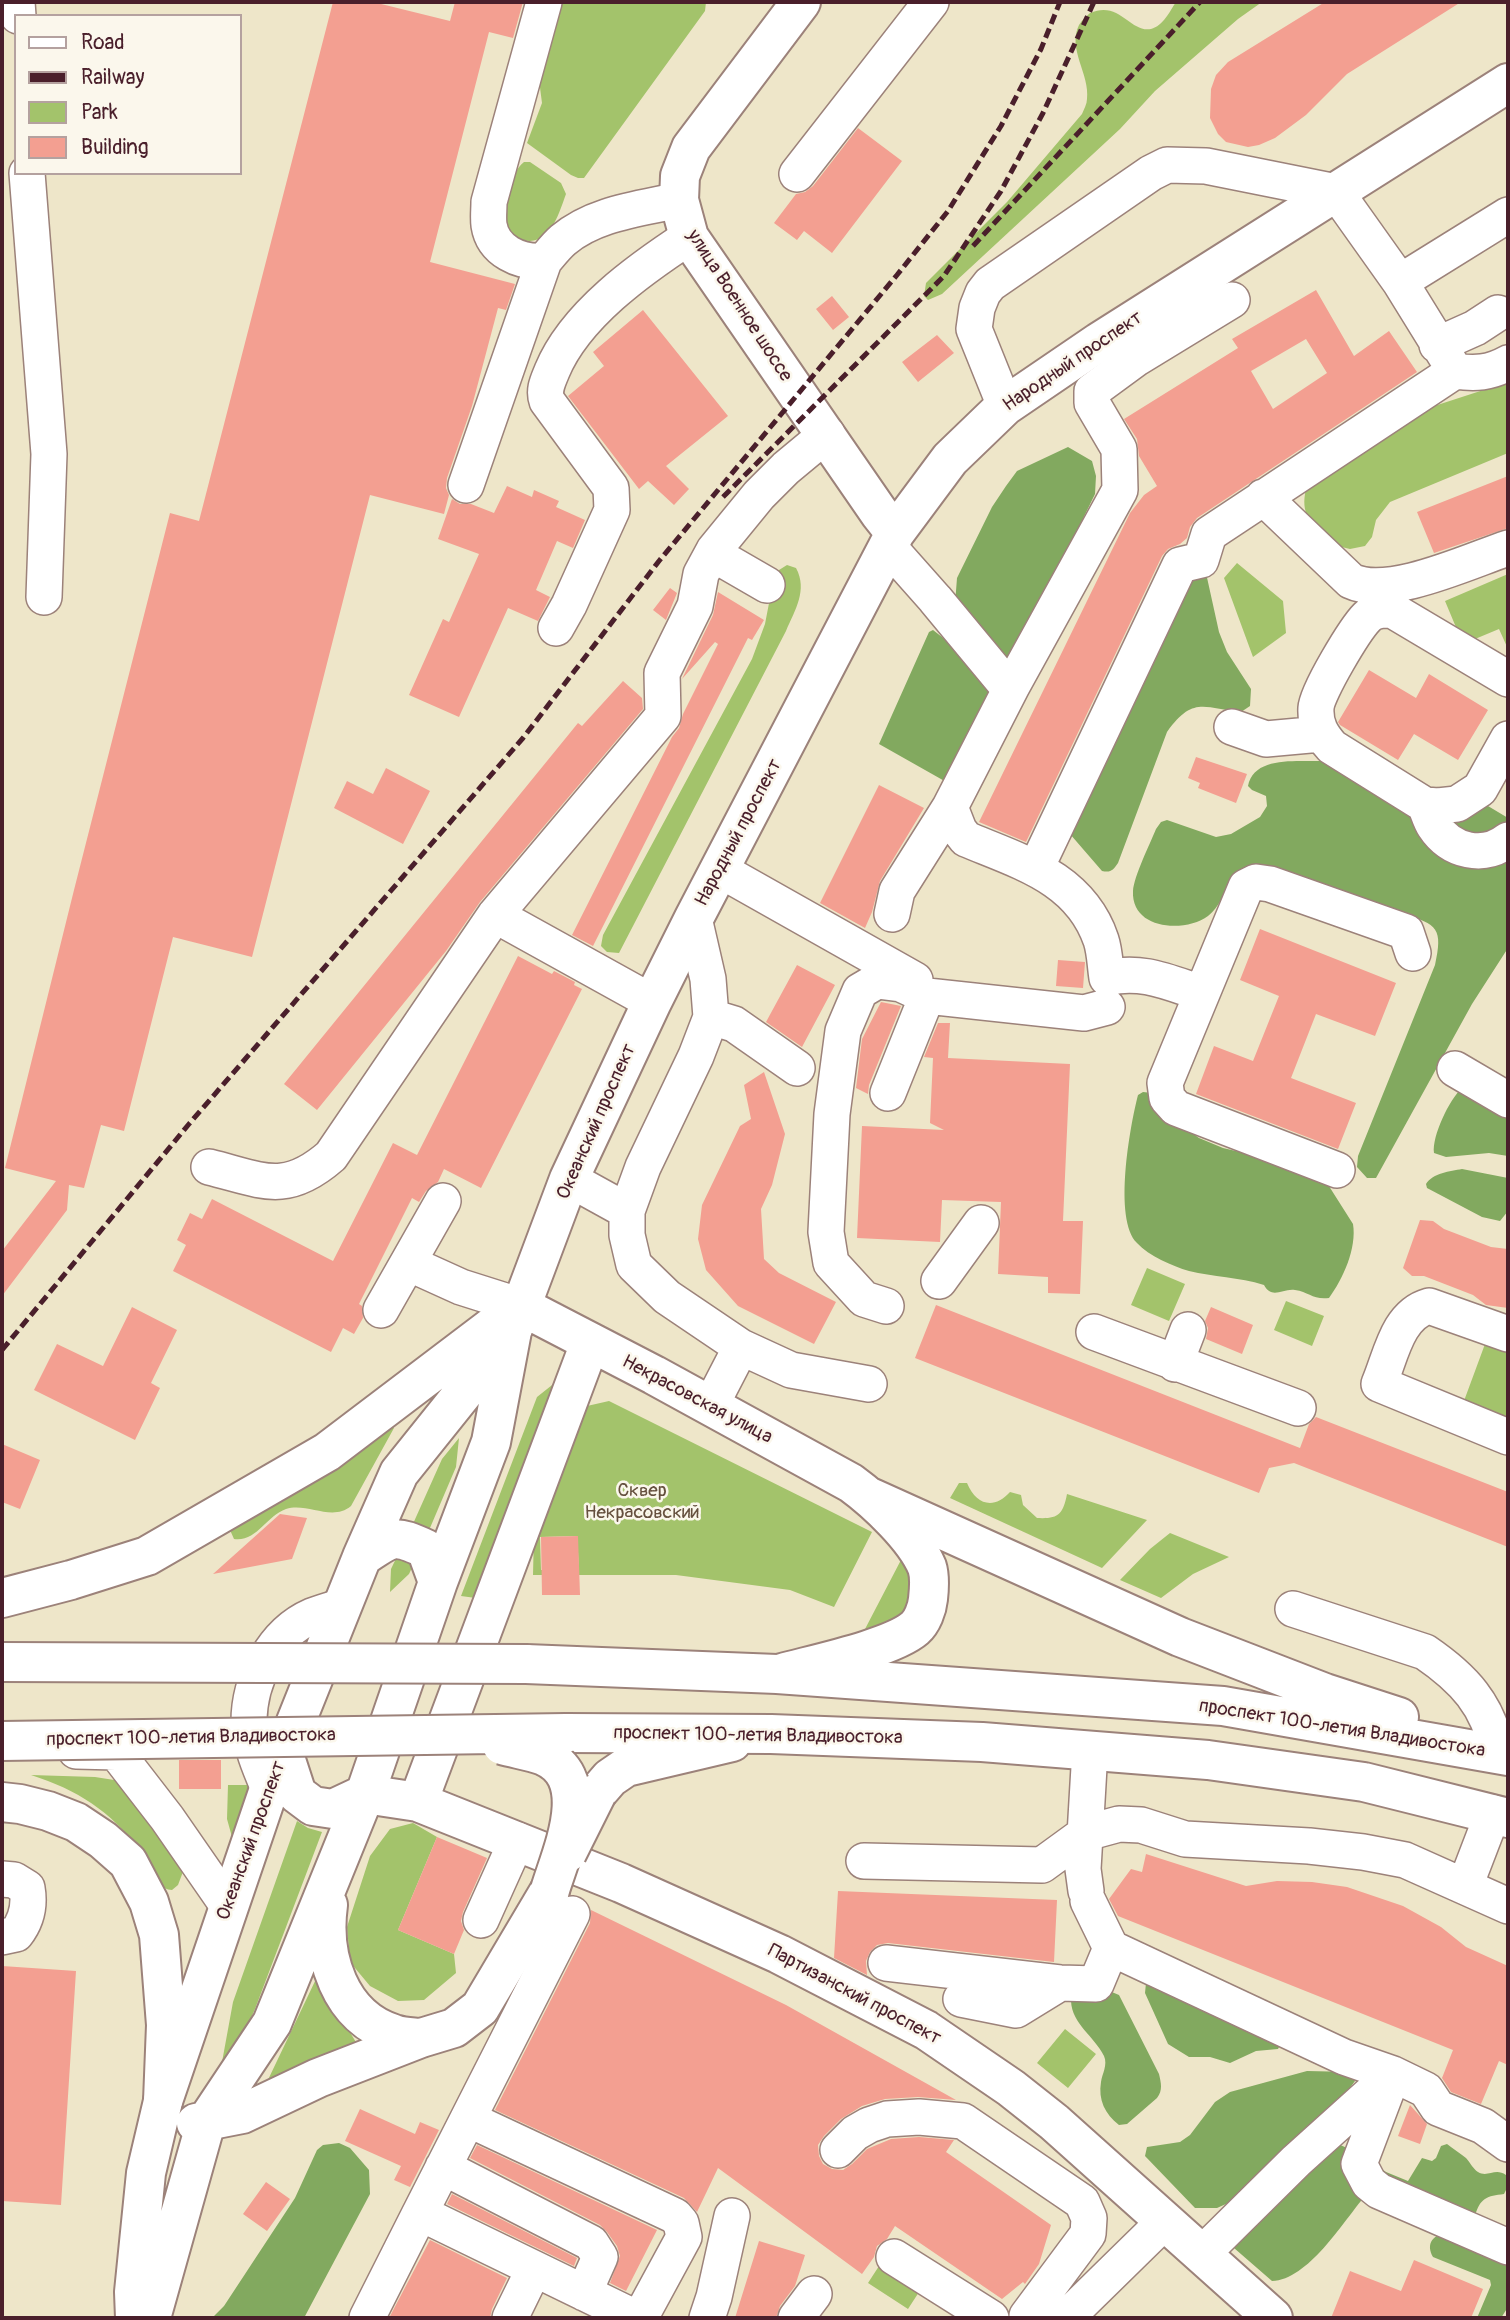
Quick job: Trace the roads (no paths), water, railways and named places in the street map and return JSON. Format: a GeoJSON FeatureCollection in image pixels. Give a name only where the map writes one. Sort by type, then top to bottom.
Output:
{"type":"FeatureCollection","features":[{"type":"Feature","properties":{"kind":"main road","name":"улица Военное шоссе"},"geometry":{"type":"LineString","coordinates":[[801,2],[691,148],[680,176],[679,200],[689,237],[827,434],[880,514],[892,540]]}},
{"type":"Feature","properties":{"kind":"main road","name":"Народный проспект"},"geometry":{"type":"LineString","coordinates":[[694,918],[892,540],[950,458],[1005,406],[1130,343],[1172,316],[1217,295],[1336,192],[1508,83]]}},
{"type":"Feature","properties":{"kind":"main road","name":"Океанский проспект"},"geometry":{"type":"LineString","coordinates":[[151,2318],[206,2122],[272,2023],[365,1794],[438,1582],[491,1442],[517,1318],[569,1180],[694,918]]}},
{"type":"Feature","properties":{"kind":"main road","name":"Океанский проспект"},"geometry":{"type":"LineString","coordinates":[[135,2318],[134,2292],[146,2173],[163,2101],[269,1789],[362,1557],[399,1473],[517,1318]]}},
{"type":"Feature","properties":{"kind":"main road","name":"Некрасовская улица"},"geometry":{"type":"LineString","coordinates":[[517,1318],[590,1343],[711,1405],[851,1483],[872,1498]]}},
{"type":"Feature","properties":{"kind":"main road"},"geometry":{"type":"LineString","coordinates":[[2,1598],[147,1556],[327,1452],[517,1318]]}},
{"type":"Feature","properties":{"kind":"main road"},"geometry":{"type":"LineString","coordinates":[[418,1802],[590,1343]]}},
{"type":"Feature","properties":{"kind":"main road"},"geometry":{"type":"LineString","coordinates":[[777,1674],[894,1641],[917,1627],[928,1607],[927,1568],[904,1533],[872,1498]]}},
{"type":"Feature","properties":{"kind":"main road"},"geometry":{"type":"LineString","coordinates":[[872,1498],[1180,1637],[1325,1693],[1506,1755]]}},
{"type":"Feature","properties":{"kind":"main road"},"geometry":{"type":"LineString","coordinates":[[362,1557],[387,1540],[405,1538],[426,1549],[438,1582]]}},
{"type":"Feature","properties":{"kind":"main road","name":"проспект 100-летия Владивостока"},"geometry":{"type":"LineString","coordinates":[[2,1662],[526,1664],[777,1674],[1223,1706],[1506,1755]]}},
{"type":"Feature","properties":{"kind":"main road","name":"проспект 100-летия Владивостока"},"geometry":{"type":"LineString","coordinates":[[2,1741],[566,1733],[771,1734],[982,1742],[1208,1760],[1364,1783],[1500,1816]]}},
{"type":"Feature","properties":{"kind":"main road"},"geometry":{"type":"LineString","coordinates":[[2,1802],[30,1806],[76,1822],[103,1840],[128,1862],[149,1902],[159,1935],[166,2025],[163,2101],[197,2124],[242,2114],[318,2078],[454,2028],[480,2008],[561,1902],[597,1793],[610,1778],[626,1767],[771,1734]]}},
{"type":"Feature","properties":{"kind":"main road"},"geometry":{"type":"LineString","coordinates":[[441,1735],[495,1743],[545,1757],[558,1766],[568,1779],[573,1808],[561,1902]]}},
{"type":"Feature","properties":{"kind":"main road"},"geometry":{"type":"LineString","coordinates":[[284,1754],[297,1794],[313,1806],[333,1809],[365,1794]]}},
{"type":"Feature","properties":{"kind":"main road","name":"Партизанский проспект"},"geometry":{"type":"LineString","coordinates":[[365,1794],[418,1802],[517,1840],[690,1913],[856,1992],[926,2030],[1011,2088],[1054,2122],[1273,2318]]}},
{"type":"Feature","properties":{"kind":"main road"},"geometry":{"type":"LineString","coordinates":[[331,1882],[326,1919],[329,1961],[346,1999],[358,2013],[373,2024],[394,2034],[421,2038]]}},
{"type":"Feature","properties":{"kind":"street"},"geometry":{"type":"LineString","coordinates":[[544,2],[489,202],[489,227],[499,248],[517,258],[532,262],[544,261]]}},
{"type":"Feature","properties":{"kind":"street"},"geometry":{"type":"LineString","coordinates":[[797,174],[931,2]]}},
{"type":"Feature","properties":{"kind":"street"},"geometry":{"type":"LineString","coordinates":[[1005,406],[974,330],[977,308],[989,284],[1151,173],[1167,165],[1206,166],[1336,192],[1400,282],[1446,358],[1471,373],[1492,371],[1508,363]]}},
{"type":"Feature","properties":{"kind":"street"},"geometry":{"type":"LineString","coordinates":[[27,175],[48,454],[44,597]]}},
{"type":"Feature","properties":{"kind":"street"},"geometry":{"type":"LineString","coordinates":[[466,485],[544,261],[563,240],[584,226],[612,215],[679,200]]}},
{"type":"Feature","properties":{"kind":"street"},"geometry":{"type":"LineString","coordinates":[[1400,282],[1508,215]]}},
{"type":"Feature","properties":{"kind":"street"},"geometry":{"type":"LineString","coordinates":[[556,628],[612,510],[612,497],[611,488],[600,471],[547,401],[545,388],[554,366],[575,330],[646,264],[689,237]]}},
{"type":"Feature","properties":{"kind":"street"},"geometry":{"type":"LineString","coordinates":[[1036,868],[1180,565],[1201,560],[1209,534],[1263,498],[1446,358],[1475,328],[1497,313]]}},
{"type":"Feature","properties":{"kind":"street"},"geometry":{"type":"LineString","coordinates":[[892,914],[897,891],[950,807],[1012,686],[1120,490],[1118,449],[1091,397],[1092,391],[1130,343]]}},
{"type":"Feature","properties":{"kind":"street"},"geometry":{"type":"LineString","coordinates":[[209,1167],[273,1183],[306,1175],[331,1156],[495,915],[663,716],[662,673],[695,606],[701,574],[714,550],[759,495],[827,434]]}},
{"type":"Feature","properties":{"kind":"street"},"geometry":{"type":"LineString","coordinates":[[1263,498],[1351,581],[1394,597],[1508,679]]}},
{"type":"Feature","properties":{"kind":"street"},"geometry":{"type":"LineString","coordinates":[[892,540],[1003,681],[1012,686]]}},
{"type":"Feature","properties":{"kind":"street"},"geometry":{"type":"LineString","coordinates":[[1508,548],[1414,580],[1367,617],[1319,695],[1316,708],[1321,734],[1332,747],[1425,805],[1457,804],[1480,789],[1508,739]]}},
{"type":"Feature","properties":{"kind":"street"},"geometry":{"type":"LineString","coordinates":[[714,550],[722,559],[767,585]]}},
{"type":"Feature","properties":{"kind":"street"},"geometry":{"type":"LineString","coordinates":[[1232,727],[1266,739],[1321,734]]}},
{"type":"Feature","properties":{"kind":"street"},"geometry":{"type":"LineString","coordinates":[[1425,805],[1434,826],[1457,846],[1491,851],[1508,840]]}},
{"type":"Feature","properties":{"kind":"street"},"geometry":{"type":"LineString","coordinates":[[950,807],[960,831],[966,838],[1036,868],[1073,893],[1091,916],[1102,943],[1107,978],[1122,974],[1147,975],[1201,993]]}},
{"type":"Feature","properties":{"kind":"street"},"geometry":{"type":"LineString","coordinates":[[720,870],[938,997]]}},
{"type":"Feature","properties":{"kind":"street"},"geometry":{"type":"LineString","coordinates":[[1337,1170],[1176,1108],[1167,1098],[1166,1083],[1246,887],[1256,882],[1270,884],[1406,932],[1413,953]]}},
{"type":"Feature","properties":{"kind":"street"},"geometry":{"type":"LineString","coordinates":[[495,915],[652,1002]]}},
{"type":"Feature","properties":{"kind":"street"},"geometry":{"type":"LineString","coordinates":[[694,918],[708,979],[710,1017],[696,1055],[643,1167],[627,1211],[627,1235],[634,1265],[667,1297],[741,1347],[791,1370],[869,1384]]}},
{"type":"Feature","properties":{"kind":"street"},"geometry":{"type":"LineString","coordinates":[[886,1306],[864,1299],[831,1263],[826,1233],[832,1114],[843,1031],[860,991],[877,981],[901,984],[938,997],[1084,1013],[1107,1007]]}},
{"type":"Feature","properties":{"kind":"street"},"geometry":{"type":"LineString","coordinates":[[888,1093],[938,997]]}},
{"type":"Feature","properties":{"kind":"street"},"geometry":{"type":"LineString","coordinates":[[710,1017],[734,1024],[797,1068]]}},
{"type":"Feature","properties":{"kind":"street"},"geometry":{"type":"LineString","coordinates":[[1455,1069],[1508,1100]]}},
{"type":"Feature","properties":{"kind":"street"},"geometry":{"type":"LineString","coordinates":[[569,1180],[627,1211]]}},
{"type":"Feature","properties":{"kind":"street"},"geometry":{"type":"LineString","coordinates":[[381,1310],[443,1201]]}},
{"type":"Feature","properties":{"kind":"street"},"geometry":{"type":"LineString","coordinates":[[939,1281],[981,1223]]}},
{"type":"Feature","properties":{"kind":"street"},"geometry":{"type":"LineString","coordinates":[[408,1263],[461,1287],[517,1318]]}},
{"type":"Feature","properties":{"kind":"street"},"geometry":{"type":"LineString","coordinates":[[1508,1334],[1429,1306],[1420,1309],[1404,1322],[1380,1384],[1508,1437]]}},
{"type":"Feature","properties":{"kind":"street"},"geometry":{"type":"LineString","coordinates":[[1175,1364],[1188,1330]]}},
{"type":"Feature","properties":{"kind":"street"},"geometry":{"type":"LineString","coordinates":[[1094,1332],[1298,1408]]}},
{"type":"Feature","properties":{"kind":"street"},"geometry":{"type":"LineString","coordinates":[[711,1405],[741,1347]]}},
{"type":"Feature","properties":{"kind":"street"},"geometry":{"type":"LineString","coordinates":[[269,1789],[256,1760],[249,1723],[253,1693],[262,1665],[279,1640],[294,1628],[310,1617],[343,1606]]}},
{"type":"Feature","properties":{"kind":"street"},"geometry":{"type":"LineString","coordinates":[[1293,1609],[1425,1652],[1460,1680],[1485,1712],[1506,1755]]}},
{"type":"Feature","properties":{"kind":"street"},"geometry":{"type":"LineString","coordinates":[[1090,1750],[1083,1869],[1087,1896],[1111,1948],[1344,2057],[1393,2074],[1426,2090],[1438,2108],[1483,2126],[1508,2144]]}},
{"type":"Feature","properties":{"kind":"street"},"geometry":{"type":"LineString","coordinates":[[2,1751],[116,1752],[167,1818],[228,1906]]}},
{"type":"Feature","properties":{"kind":"street"},"geometry":{"type":"LineString","coordinates":[[1465,1886],[1500,1816]]}},
{"type":"Feature","properties":{"kind":"street"},"geometry":{"type":"LineString","coordinates":[[864,1861],[1042,1865],[1086,1833],[1119,1824],[1141,1825],[1185,1839],[1309,1846],[1405,1860],[1508,1906]]}},
{"type":"Feature","properties":{"kind":"street"},"geometry":{"type":"LineString","coordinates":[[481,1920],[517,1840]]}},
{"type":"Feature","properties":{"kind":"street"},"geometry":{"type":"LineString","coordinates":[[2,1879],[14,1880],[27,1888],[30,1902],[22,1927],[16,1934],[2,1937]]}},
{"type":"Feature","properties":{"kind":"street"},"geometry":{"type":"LineString","coordinates":[[367,2318],[468,2119],[561,1902]]}},
{"type":"Feature","properties":{"kind":"street"},"geometry":{"type":"LineString","coordinates":[[887,1963],[1060,1983],[1096,1984],[1111,1948]]}},
{"type":"Feature","properties":{"kind":"street"},"geometry":{"type":"LineString","coordinates":[[961,1998],[1016,2010],[1060,1983]]}},
{"type":"Feature","properties":{"kind":"street"},"geometry":{"type":"LineString","coordinates":[[1393,2074],[1359,2164],[1363,2175],[1379,2191],[1508,2248]]}},
{"type":"Feature","properties":{"kind":"street"},"geometry":{"type":"LineString","coordinates":[[1202,2254],[1296,2161],[1393,2074]]}},
{"type":"Feature","properties":{"kind":"street"},"geometry":{"type":"LineString","coordinates":[[838,2150],[855,2133],[869,2124],[887,2119],[919,2117],[963,2121],[1082,2202],[1089,2218],[1131,2255]]}},
{"type":"Feature","properties":{"kind":"street"},"geometry":{"type":"LineString","coordinates":[[420,2213],[584,2293],[645,2316],[684,2236],[681,2223],[675,2216],[468,2119]]}},
{"type":"Feature","properties":{"kind":"street"},"geometry":{"type":"LineString","coordinates":[[443,2167],[591,2242],[600,2257],[584,2293]]}},
{"type":"Feature","properties":{"kind":"street"},"geometry":{"type":"LineString","coordinates":[[706,2318],[714,2297],[732,2216]]}},
{"type":"Feature","properties":{"kind":"street"},"geometry":{"type":"LineString","coordinates":[[1027,2318],[1088,2234],[1089,2218]]}},
{"type":"Feature","properties":{"kind":"street"},"geometry":{"type":"LineString","coordinates":[[1066,2318],[1165,2221]]}},
{"type":"Feature","properties":{"kind":"street"},"geometry":{"type":"LineString","coordinates":[[894,2257],[991,2318]]}},
{"type":"Feature","properties":{"kind":"street"},"geometry":{"type":"LineString","coordinates":[[510,2318],[534,2269]]}},
{"type":"Feature","properties":{"kind":"railway"},"geometry":{"type":"LineString","coordinates":[[2,1350],[189,1124],[523,738],[659,561],[948,211],[1001,126],[1041,49],[1060,2]]}},
{"type":"Feature","properties":{"kind":"railway"},"geometry":{"type":"LineString","coordinates":[[723,497],[944,276],[1001,191],[1043,113],[1094,2]]}},
{"type":"Feature","properties":{"kind":"railway"},"geometry":{"type":"LineString","coordinates":[[973,246],[1200,2]]}},
{"type":"Feature","properties":{"kind":"park label","name":"Сквер Некрасовский"},"geometry":{"type":"Point","coordinates":[642,1502]}}]}
